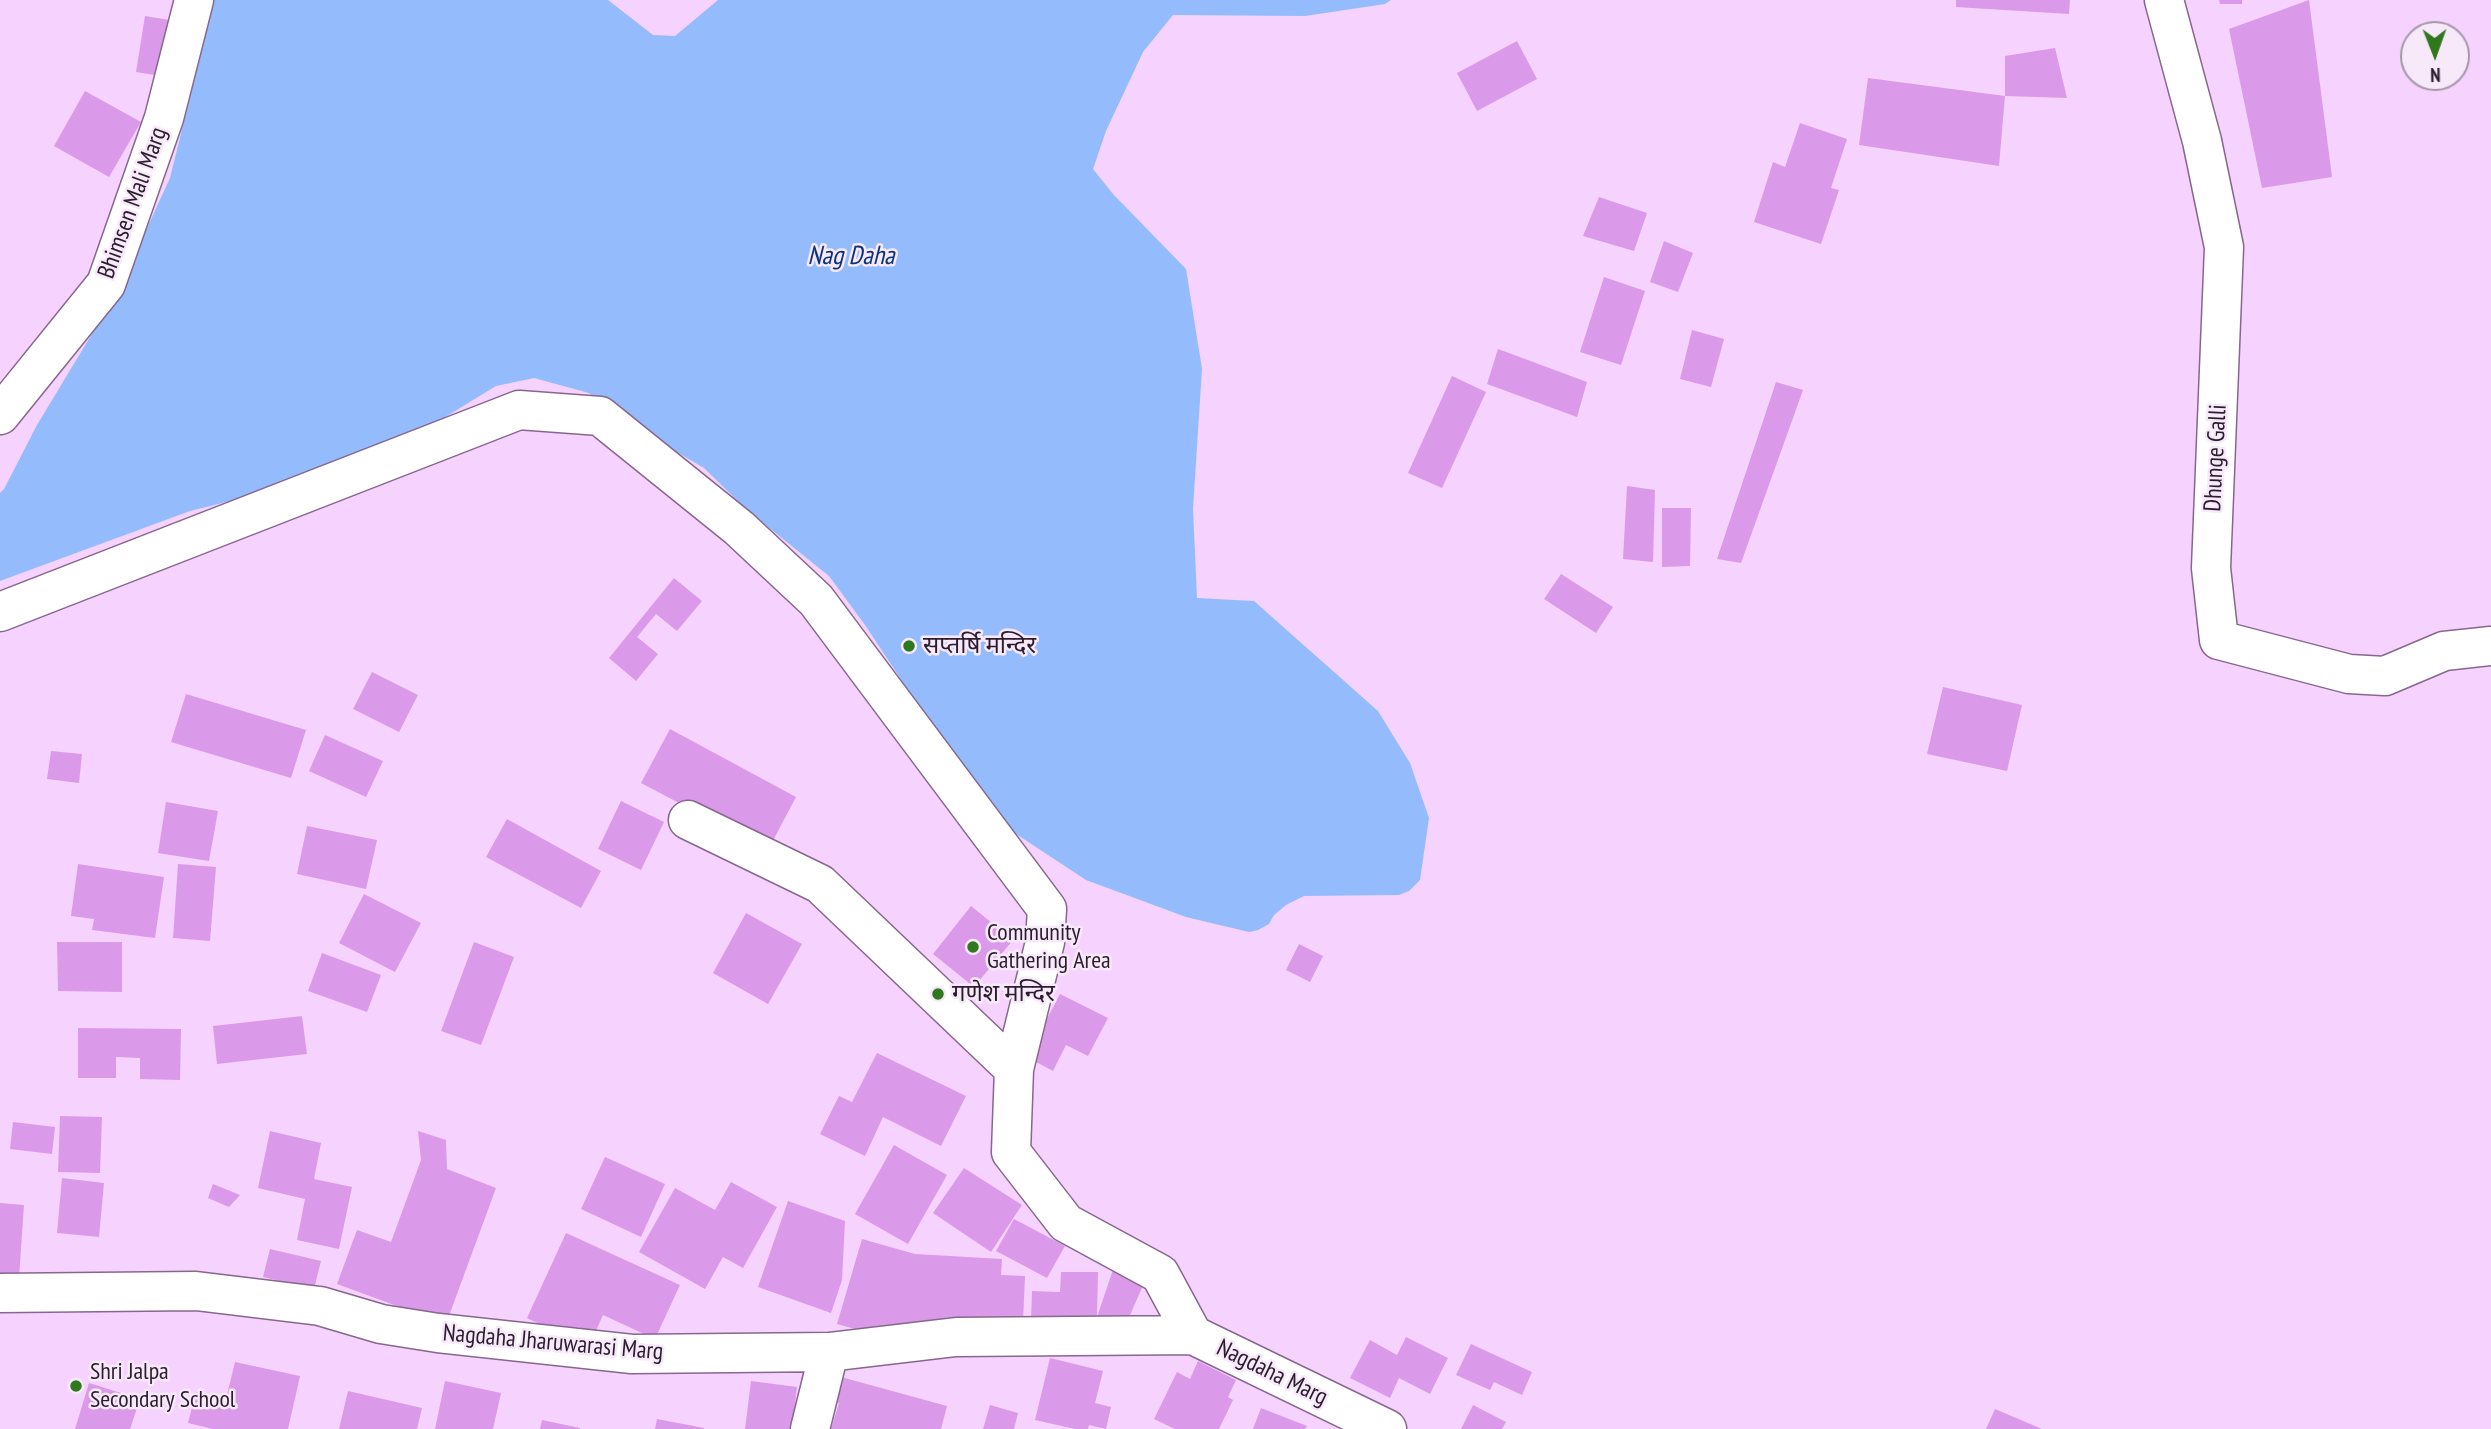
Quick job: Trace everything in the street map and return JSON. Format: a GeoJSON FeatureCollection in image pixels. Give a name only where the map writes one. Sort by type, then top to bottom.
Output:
{"type":"FeatureCollection","features":[{"type":"Feature","properties":{"kind":"street","name":"Bhimsen Mali Marg"},"geometry":{"type":"LineString","coordinates":[[0,415],[106,284],[164,118],[194,0]]}},
{"type":"Feature","properties":{"kind":"street","name":"Dhunge Galli"},"geometry":{"type":"LineString","coordinates":[[2164,0],[2202,141],[2224,247],[2211,568],[2219,640],[2349,674],[2385,676],[2444,651],[2491,646]]}},
{"type":"Feature","properties":{"kind":"street"},"geometry":{"type":"LineString","coordinates":[[0,612],[519,410],[600,416],[739,528],[816,600],[1047,909],[1045,942],[1014,1069],[1011,1152],[1066,1223],[1160,1273],[1194,1335]]}},
{"type":"Feature","properties":{"kind":"street"},"geometry":{"type":"LineString","coordinates":[[688,820],[820,884],[1014,1069]]}},
{"type":"Feature","properties":{"kind":"street","name":"Nagdaha Jharuwarasi Marg"},"geometry":{"type":"LineString","coordinates":[[0,1293],[196,1291],[320,1306],[381,1324],[427,1331],[632,1354],[830,1352],[956,1337],[1194,1335]]}},
{"type":"Feature","properties":{"kind":"street","name":"Nagdaha Marg"},"geometry":{"type":"LineString","coordinates":[[1194,1335],[1388,1429]]}},
{"type":"Feature","properties":{"kind":"street"},"geometry":{"type":"LineString","coordinates":[[810,1429],[830,1352]]}},
{"type":"Feature","properties":{"kind":"water","name":"Nag Daha"},"geometry":{"type":"Polygon","coordinates":[[[214,0],[608,0],[653,35],[675,36],[718,0],[1391,0],[1385,4],[1305,16],[1173,15],[1143,52],[1106,131],[1093,169],[1113,194],[1186,269],[1202,369],[1193,509],[1197,598],[1254,601],[1378,711],[1410,763],[1429,818],[1420,880],[1409,891],[1399,895],[1304,896],[1286,905],[1274,915],[1269,924],[1249,932],[1186,917],[1086,880],[1007,828],[935,731],[829,576],[747,510],[704,468],[634,427],[589,393],[534,378],[496,386],[419,433],[275,490],[190,511],[0,581],[0,493],[37,425],[119,289],[170,178],[214,0]]]}},
{"type":"Feature","properties":{"kind":"building"},"geometry":{"type":"Polygon","coordinates":[[[1956,0],[2070,0],[2069,14],[1956,7],[1956,0]]]}},
{"type":"Feature","properties":{"kind":"building"},"geometry":{"type":"Polygon","coordinates":[[[2219,0],[2242,0],[2242,4],[2220,4],[2219,0]]]}},
{"type":"Feature","properties":{"kind":"building"},"geometry":{"type":"Polygon","coordinates":[[[2309,0],[2332,177],[2262,188],[2229,29],[2309,0]]]}},
{"type":"Feature","properties":{"kind":"building"},"geometry":{"type":"Polygon","coordinates":[[[145,16],[176,21],[167,77],[136,72],[145,16]]]}},
{"type":"Feature","properties":{"kind":"building"},"geometry":{"type":"Polygon","coordinates":[[[1517,41],[1537,79],[1477,111],[1457,73],[1517,41]]]}},
{"type":"Feature","properties":{"kind":"building"},"geometry":{"type":"Polygon","coordinates":[[[2055,48],[2067,98],[2005,96],[2005,56],[2055,48]]]}},
{"type":"Feature","properties":{"kind":"building"},"geometry":{"type":"Polygon","coordinates":[[[1868,78],[2005,96],[1999,166],[1859,145],[1868,78]]]}},
{"type":"Feature","properties":{"kind":"building"},"geometry":{"type":"Polygon","coordinates":[[[85,91],[141,122],[109,177],[54,146],[85,91]]]}},
{"type":"Feature","properties":{"kind":"building"},"geometry":{"type":"Polygon","coordinates":[[[1800,123],[1847,139],[1831,188],[1839,190],[1821,244],[1754,222],[1773,162],[1785,167],[1800,123]]]}},
{"type":"Feature","properties":{"kind":"building"},"geometry":{"type":"Polygon","coordinates":[[[1599,197],[1647,213],[1634,251],[1583,236],[1599,197]]]}},
{"type":"Feature","properties":{"kind":"building"},"geometry":{"type":"Polygon","coordinates":[[[1664,241],[1693,253],[1678,292],[1650,282],[1664,241]]]}},
{"type":"Feature","properties":{"kind":"building"},"geometry":{"type":"Polygon","coordinates":[[[1604,277],[1645,291],[1621,365],[1580,352],[1604,277]]]}},
{"type":"Feature","properties":{"kind":"building"},"geometry":{"type":"Polygon","coordinates":[[[1692,330],[1724,339],[1711,387],[1680,379],[1692,330]]]}},
{"type":"Feature","properties":{"kind":"building"},"geometry":{"type":"Polygon","coordinates":[[[1498,349],[1587,382],[1577,417],[1487,384],[1498,349]]]}},
{"type":"Feature","properties":{"kind":"building"},"geometry":{"type":"Polygon","coordinates":[[[1452,376],[1486,392],[1442,488],[1408,473],[1452,376]]]}},
{"type":"Feature","properties":{"kind":"building"},"geometry":{"type":"Polygon","coordinates":[[[1776,382],[1803,390],[1741,563],[1717,559],[1776,382]]]}},
{"type":"Feature","properties":{"kind":"building"},"geometry":{"type":"Polygon","coordinates":[[[1627,486],[1655,490],[1653,562],[1623,559],[1627,486]]]}},
{"type":"Feature","properties":{"kind":"building"},"geometry":{"type":"Polygon","coordinates":[[[1662,508],[1691,508],[1690,566],[1662,567],[1662,508]]]}},
{"type":"Feature","properties":{"kind":"building"},"geometry":{"type":"Polygon","coordinates":[[[1561,574],[1613,607],[1596,633],[1544,599],[1561,574]]]}},
{"type":"Feature","properties":{"kind":"building"},"geometry":{"type":"Polygon","coordinates":[[[674,578],[702,601],[677,631],[656,614],[637,637],[658,654],[636,681],[609,658],[674,578]]]}},
{"type":"Feature","properties":{"kind":"building"},"geometry":{"type":"Polygon","coordinates":[[[372,672],[418,695],[399,732],[353,709],[372,672]]]}},
{"type":"Feature","properties":{"kind":"building"},"geometry":{"type":"Polygon","coordinates":[[[1943,687],[2022,705],[2007,771],[1927,754],[1943,687]]]}},
{"type":"Feature","properties":{"kind":"building"},"geometry":{"type":"Polygon","coordinates":[[[186,694],[306,730],[291,778],[171,742],[186,694]]]}},
{"type":"Feature","properties":{"kind":"building"},"geometry":{"type":"Polygon","coordinates":[[[670,729],[796,797],[768,850],[641,783],[670,729]]]}},
{"type":"Feature","properties":{"kind":"building"},"geometry":{"type":"Polygon","coordinates":[[[325,735],[383,761],[366,797],[309,771],[325,735]]]}},
{"type":"Feature","properties":{"kind":"building"},"geometry":{"type":"Polygon","coordinates":[[[51,751],[82,754],[79,783],[47,779],[51,751]]]}},
{"type":"Feature","properties":{"kind":"building"},"geometry":{"type":"Polygon","coordinates":[[[621,801],[664,822],[641,870],[598,849],[621,801]]]}},
{"type":"Feature","properties":{"kind":"building"},"geometry":{"type":"Polygon","coordinates":[[[166,802],[218,811],[209,861],[158,853],[166,802]]]}},
{"type":"Feature","properties":{"kind":"building"},"geometry":{"type":"Polygon","coordinates":[[[507,819],[601,871],[581,908],[486,857],[507,819]]]}},
{"type":"Feature","properties":{"kind":"building"},"geometry":{"type":"Polygon","coordinates":[[[307,826],[377,840],[366,889],[297,874],[307,826]]]}},
{"type":"Feature","properties":{"kind":"building"},"geometry":{"type":"Polygon","coordinates":[[[78,864],[164,877],[155,938],[92,930],[94,919],[71,916],[78,864]]]}},
{"type":"Feature","properties":{"kind":"building"},"geometry":{"type":"Polygon","coordinates":[[[178,864],[216,867],[210,941],[173,938],[178,864]]]}},
{"type":"Feature","properties":{"kind":"building"},"geometry":{"type":"Polygon","coordinates":[[[364,894],[421,923],[395,972],[339,943],[364,894]]]}},
{"type":"Feature","properties":{"kind":"building","name":"Community Gathering Area"},"geometry":{"type":"Polygon","coordinates":[[[971,906],[1013,940],[974,987],[933,954],[971,906]]]}},
{"type":"Feature","properties":{"kind":"building"},"geometry":{"type":"Polygon","coordinates":[[[746,913],[802,944],[768,1004],[713,973],[746,913]]]}},
{"type":"Feature","properties":{"kind":"building"},"geometry":{"type":"Polygon","coordinates":[[[57,942],[122,942],[122,992],[58,991],[57,942]]]}},
{"type":"Feature","properties":{"kind":"building"},"geometry":{"type":"Polygon","coordinates":[[[474,942],[514,957],[481,1045],[441,1031],[474,942]]]}},
{"type":"Feature","properties":{"kind":"building"},"geometry":{"type":"Polygon","coordinates":[[[1299,944],[1323,956],[1310,982],[1286,970],[1299,944]]]}},
{"type":"Feature","properties":{"kind":"building"},"geometry":{"type":"Polygon","coordinates":[[[322,953],[381,975],[367,1012],[308,991],[322,953]]]}},
{"type":"Feature","properties":{"kind":"building"},"geometry":{"type":"Polygon","coordinates":[[[1060,994],[1108,1018],[1088,1056],[1066,1045],[1053,1071],[1027,1057],[1060,994]]]}},
{"type":"Feature","properties":{"kind":"building"},"geometry":{"type":"Polygon","coordinates":[[[302,1016],[307,1054],[217,1064],[213,1026],[302,1016]]]}},
{"type":"Feature","properties":{"kind":"building"},"geometry":{"type":"Polygon","coordinates":[[[78,1028],[181,1029],[180,1080],[140,1079],[140,1058],[116,1057],[116,1078],[78,1078],[78,1028]]]}},
{"type":"Feature","properties":{"kind":"building"},"geometry":{"type":"Polygon","coordinates":[[[877,1053],[966,1096],[941,1146],[883,1117],[865,1156],[820,1134],[839,1096],[852,1102],[877,1053]]]}},
{"type":"Feature","properties":{"kind":"building"},"geometry":{"type":"Polygon","coordinates":[[[60,1116],[102,1117],[100,1173],[58,1172],[60,1116]]]}},
{"type":"Feature","properties":{"kind":"building"},"geometry":{"type":"Polygon","coordinates":[[[13,1122],[55,1127],[52,1154],[10,1149],[13,1122]]]}},
{"type":"Feature","properties":{"kind":"building"},"geometry":{"type":"Polygon","coordinates":[[[270,1131],[321,1143],[314,1179],[352,1187],[339,1249],[297,1240],[305,1199],[258,1188],[270,1131]]]}},
{"type":"Feature","properties":{"kind":"building"},"geometry":{"type":"Polygon","coordinates":[[[418,1131],[446,1140],[447,1169],[496,1188],[446,1324],[337,1284],[357,1230],[391,1242],[421,1160],[418,1131]]]}},
{"type":"Feature","properties":{"kind":"building"},"geometry":{"type":"Polygon","coordinates":[[[894,1145],[947,1175],[908,1244],[855,1214],[894,1145]]]}},
{"type":"Feature","properties":{"kind":"building"},"geometry":{"type":"Polygon","coordinates":[[[605,1157],[665,1184],[641,1237],[581,1209],[605,1157]]]}},
{"type":"Feature","properties":{"kind":"building"},"geometry":{"type":"Polygon","coordinates":[[[964,1168],[1022,1205],[991,1252],[933,1213],[964,1168]]]}},
{"type":"Feature","properties":{"kind":"building"},"geometry":{"type":"Polygon","coordinates":[[[62,1178],[104,1183],[99,1237],[57,1233],[62,1178]]]}},
{"type":"Feature","properties":{"kind":"building"},"geometry":{"type":"Polygon","coordinates":[[[731,1182],[777,1207],[743,1268],[723,1257],[705,1289],[639,1252],[675,1188],[715,1210],[731,1182]]]}},
{"type":"Feature","properties":{"kind":"building"},"geometry":{"type":"Polygon","coordinates":[[[213,1184],[240,1195],[229,1207],[208,1198],[213,1184]]]}},
{"type":"Feature","properties":{"kind":"building"},"geometry":{"type":"Polygon","coordinates":[[[788,1201],[845,1221],[842,1280],[831,1313],[758,1287],[788,1201]]]}},
{"type":"Feature","properties":{"kind":"building"},"geometry":{"type":"Polygon","coordinates":[[[0,1203],[24,1205],[19,1278],[0,1277],[0,1203]]]}},
{"type":"Feature","properties":{"kind":"building"},"geometry":{"type":"Polygon","coordinates":[[[1014,1219],[1065,1246],[1047,1278],[996,1251],[1014,1219]]]}},
{"type":"Feature","properties":{"kind":"building"},"geometry":{"type":"Polygon","coordinates":[[[566,1233],[680,1285],[655,1339],[603,1315],[594,1335],[578,1327],[573,1340],[527,1318],[566,1233]]]}},
{"type":"Feature","properties":{"kind":"building"},"geometry":{"type":"Polygon","coordinates":[[[862,1239],[915,1254],[1002,1259],[1001,1275],[1025,1276],[1023,1323],[957,1320],[946,1317],[943,1331],[921,1321],[918,1332],[891,1339],[837,1324],[862,1239]]]}},
{"type":"Feature","properties":{"kind":"building"},"geometry":{"type":"Polygon","coordinates":[[[270,1249],[321,1261],[314,1289],[263,1277],[270,1249]]]}},
{"type":"Feature","properties":{"kind":"building"},"geometry":{"type":"Polygon","coordinates":[[[1116,1261],[1148,1274],[1127,1322],[1097,1317],[1116,1261]]]}},
{"type":"Feature","properties":{"kind":"building"},"geometry":{"type":"Polygon","coordinates":[[[1061,1272],[1098,1272],[1097,1317],[1060,1317],[1060,1323],[1031,1322],[1032,1291],[1060,1292],[1061,1272]]]}},
{"type":"Feature","properties":{"kind":"building"},"geometry":{"type":"Polygon","coordinates":[[[1406,1337],[1448,1358],[1430,1394],[1399,1378],[1390,1398],[1350,1378],[1370,1340],[1397,1355],[1406,1337]]]}},
{"type":"Feature","properties":{"kind":"building"},"geometry":{"type":"Polygon","coordinates":[[[1471,1344],[1532,1372],[1522,1395],[1494,1382],[1490,1390],[1456,1375],[1471,1344]]]}},
{"type":"Feature","properties":{"kind":"building"},"geometry":{"type":"Polygon","coordinates":[[[1050,1358],[1103,1371],[1095,1403],[1111,1407],[1106,1429],[1089,1425],[1088,1429],[1075,1429],[1035,1420],[1050,1358]]]}},
{"type":"Feature","properties":{"kind":"building"},"geometry":{"type":"Polygon","coordinates":[[[1198,1361],[1236,1380],[1228,1397],[1233,1400],[1219,1429],[1175,1429],[1154,1419],[1177,1372],[1190,1379],[1198,1361]]]}},
{"type":"Feature","properties":{"kind":"building"},"geometry":{"type":"Polygon","coordinates":[[[235,1362],[300,1376],[288,1429],[213,1429],[188,1423],[196,1392],[226,1399],[235,1362]]]}},
{"type":"Feature","properties":{"kind":"building"},"geometry":{"type":"Polygon","coordinates":[[[830,1374],[947,1406],[941,1429],[831,1429],[839,1403],[824,1399],[830,1374]]]}},
{"type":"Feature","properties":{"kind":"building"},"geometry":{"type":"Polygon","coordinates":[[[445,1381],[501,1393],[493,1429],[435,1429],[445,1381]]]}},
{"type":"Feature","properties":{"kind":"building"},"geometry":{"type":"Polygon","coordinates":[[[751,1381],[797,1387],[792,1429],[745,1429],[751,1381]]]}},
{"type":"Feature","properties":{"kind":"building"},"geometry":{"type":"Polygon","coordinates":[[[89,1383],[140,1399],[130,1429],[75,1429],[89,1383]]]}},
{"type":"Feature","properties":{"kind":"building"},"geometry":{"type":"Polygon","coordinates":[[[348,1391],[422,1408],[417,1429],[339,1429],[348,1391]]]}},
{"type":"Feature","properties":{"kind":"building"},"geometry":{"type":"Polygon","coordinates":[[[990,1405],[1018,1413],[1014,1429],[983,1429],[990,1405]]]}},
{"type":"Feature","properties":{"kind":"building"},"geometry":{"type":"Polygon","coordinates":[[[1473,1405],[1506,1422],[1502,1429],[1461,1429],[1473,1405]]]}},
{"type":"Feature","properties":{"kind":"building"},"geometry":{"type":"Polygon","coordinates":[[[1261,1408],[1307,1426],[1305,1429],[1253,1429],[1261,1408]]]}},
{"type":"Feature","properties":{"kind":"building"},"geometry":{"type":"Polygon","coordinates":[[[1995,1409],[2042,1429],[1986,1429],[1995,1409]]]}},
{"type":"Feature","properties":{"kind":"building"},"geometry":{"type":"Polygon","coordinates":[[[657,1419],[704,1428],[704,1429],[655,1429],[657,1419]]]}},
{"type":"Feature","properties":{"kind":"building"},"geometry":{"type":"Polygon","coordinates":[[[542,1420],[580,1428],[580,1429],[540,1429],[542,1420]]]}},
{"type":"Feature","properties":{"kind":"place","name":"सप्तर्षि मन्दिर"},"geometry":{"type":"Point","coordinates":[909,646]}},
{"type":"Feature","properties":{"kind":"place","name":"Community Gathering Area"},"geometry":{"type":"Point","coordinates":[973,947]}},
{"type":"Feature","properties":{"kind":"place","name":"गणेश मन्दिर"},"geometry":{"type":"Point","coordinates":[938,994]}},
{"type":"Feature","properties":{"kind":"place","name":"Shri Jalpa Secondary School"},"geometry":{"type":"Point","coordinates":[76,1386]}}]}
